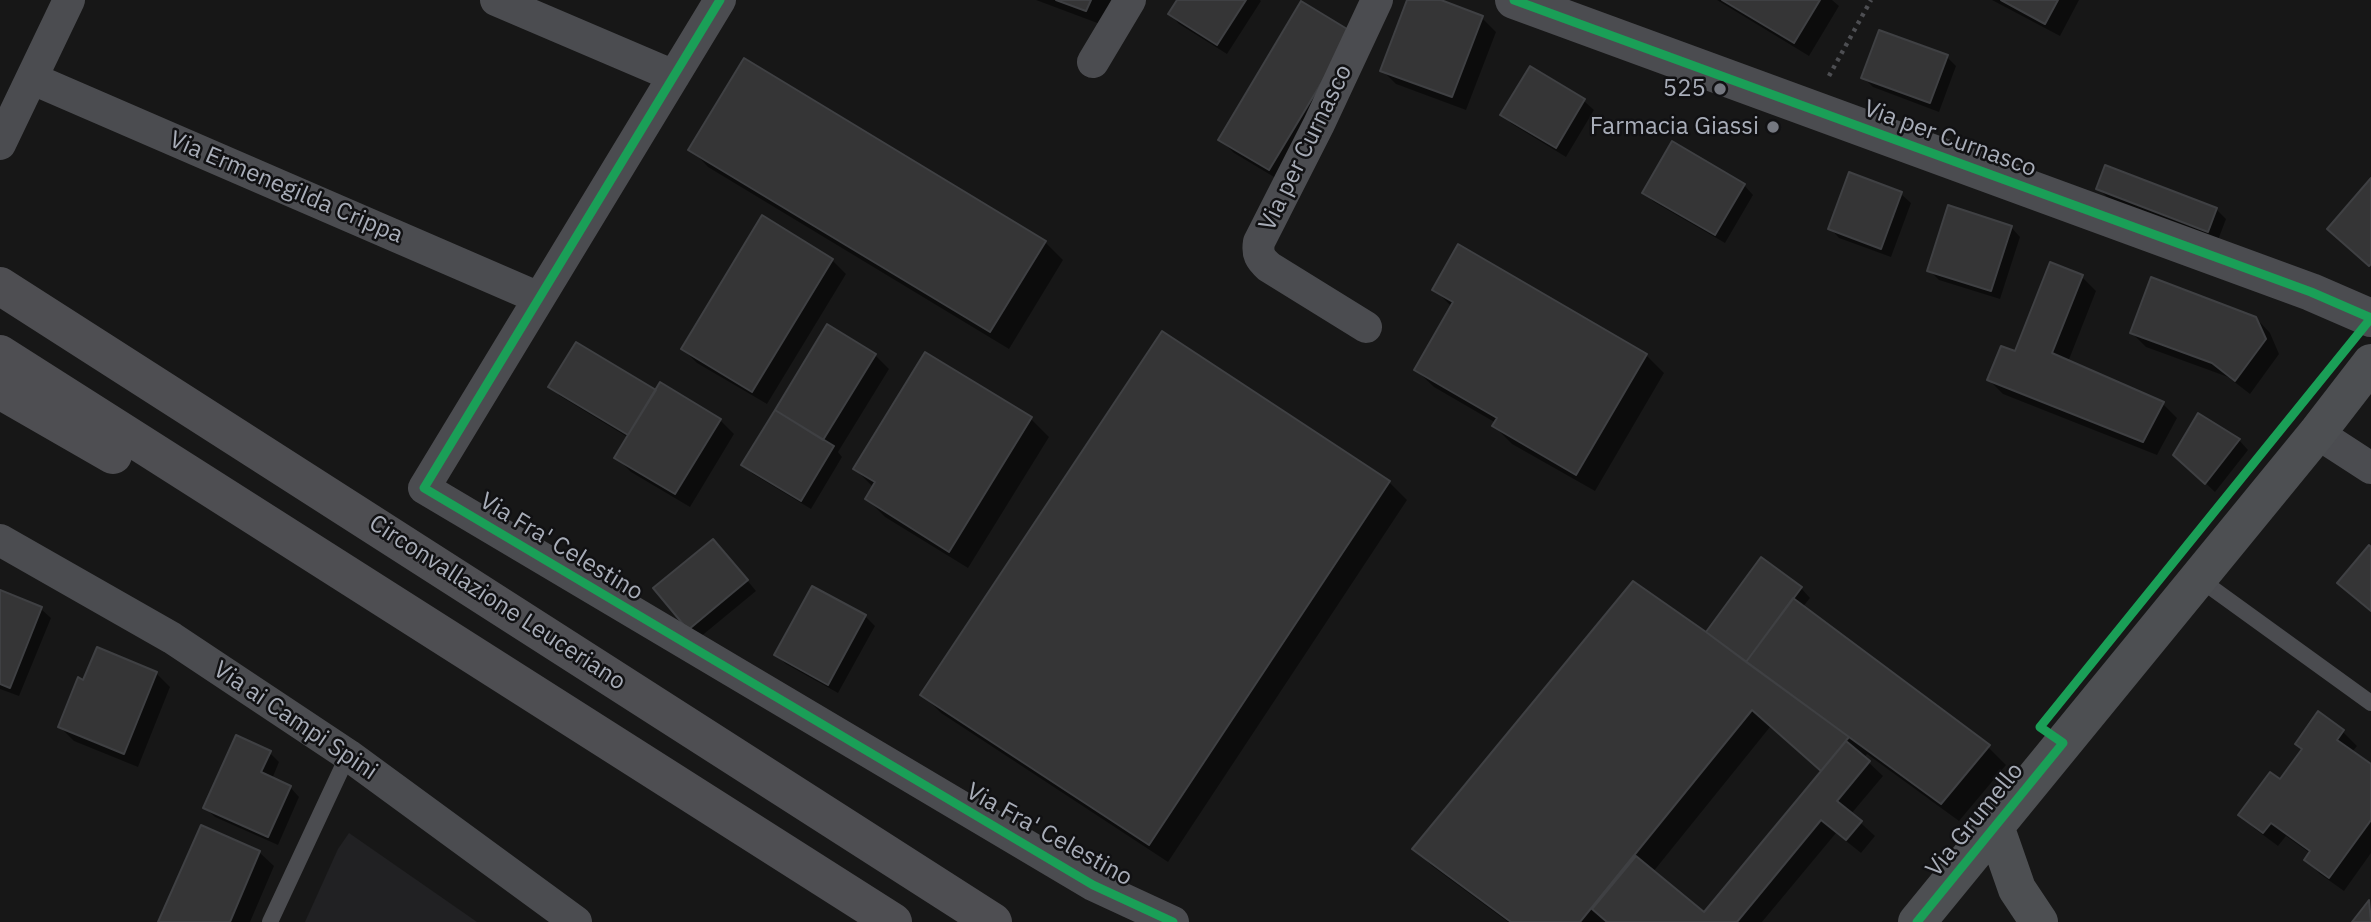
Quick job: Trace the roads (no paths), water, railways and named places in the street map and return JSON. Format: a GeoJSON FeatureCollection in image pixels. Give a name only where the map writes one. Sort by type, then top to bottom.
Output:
{"type":"FeatureCollection","features":[{"type":"Feature","properties":{"kind":"highway","name":"Circonvallazione Leuceriano"},"geometry":{"type":"LineString","coordinates":[[0,286],[993,922]]}},
{"type":"Feature","properties":{"kind":"highway"},"geometry":{"type":"LineString","coordinates":[[0,354],[893,922]]}},
{"type":"Feature","properties":{"kind":"highway"},"geometry":{"type":"LineString","coordinates":[[0,390],[596,733]]}},
{"type":"Feature","properties":{"kind":"main road","name":"Via Grumello"},"geometry":{"type":"LineString","coordinates":[[1917,922],[2317,433],[2371,363]]}},
{"type":"Feature","properties":{"kind":"main road"},"geometry":{"type":"LineString","coordinates":[[1995,826],[2017,889],[2039,922]]}},
{"type":"Feature","properties":{"kind":"street"},"geometry":{"type":"LineString","coordinates":[[0,145],[69,0]]}},
{"type":"Feature","properties":{"kind":"street"},"geometry":{"type":"LineString","coordinates":[[495,0],[674,76]]}},
{"type":"Feature","properties":{"kind":"street","name":"Via Fra' Celestino"},"geometry":{"type":"LineString","coordinates":[[720,0],[424,488],[1093,886],[1174,922]]}},
{"type":"Feature","properties":{"kind":"street"},"geometry":{"type":"LineString","coordinates":[[1093,62],[1130,0]]}},
{"type":"Feature","properties":{"kind":"street","name":"Via per Curnasco"},"geometry":{"type":"LineString","coordinates":[[1366,327],[1269,267],[1259,257],[1258,250],[1259,242],[1319,124],[1377,0]]}},
{"type":"Feature","properties":{"kind":"street","name":"Via per Curnasco"},"geometry":{"type":"LineString","coordinates":[[1514,0],[2312,292],[2371,318]]}},
{"type":"Feature","properties":{"kind":"street","name":"Via Ermenegilda Crippa"},"geometry":{"type":"LineString","coordinates":[[33,79],[539,298]]}},
{"type":"Feature","properties":{"kind":"street"},"geometry":{"type":"LineString","coordinates":[[2317,433],[2371,468]]}},
{"type":"Feature","properties":{"kind":"street","name":"Via ai Campi Spini"},"geometry":{"type":"LineString","coordinates":[[0,540],[172,638],[348,755],[570,920]]}},
{"type":"Feature","properties":{"kind":"lane"},"geometry":{"type":"LineString","coordinates":[[2198,579],[2371,703]]}},
{"type":"Feature","properties":{"kind":"lane"},"geometry":{"type":"LineString","coordinates":[[270,922],[348,755]]}},
{"type":"Feature","properties":{"kind":"place","name":"525"},"geometry":{"type":"Point","coordinates":[1720,89]}},
{"type":"Feature","properties":{"kind":"place","name":"Farmacia Giassi"},"geometry":{"type":"Point","coordinates":[1773,127]}}]}
